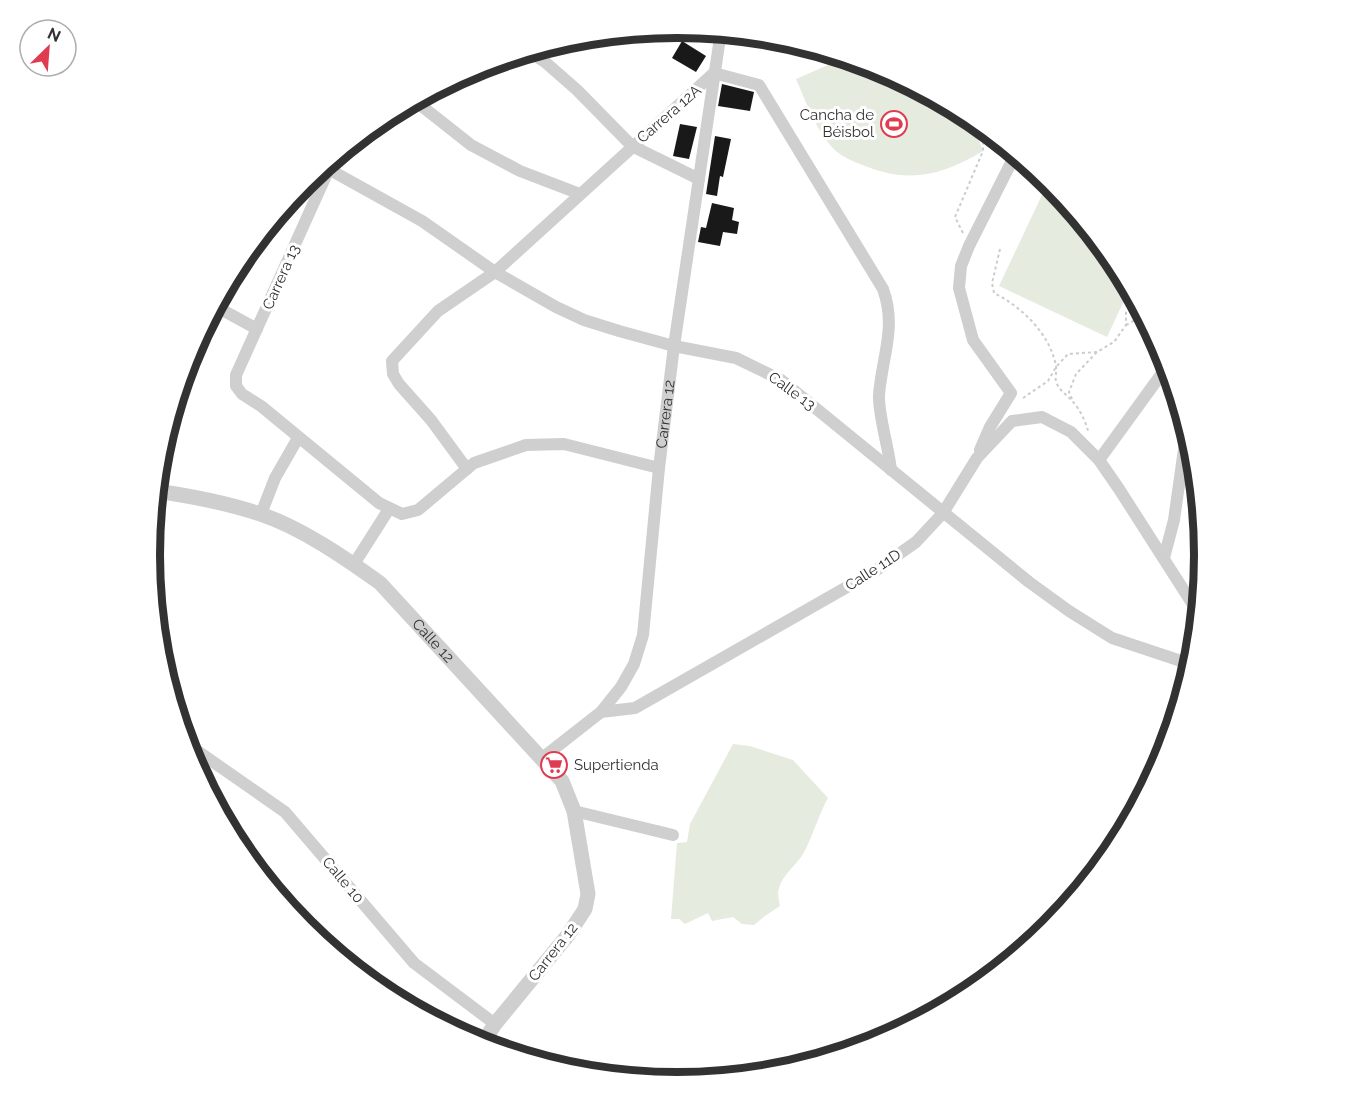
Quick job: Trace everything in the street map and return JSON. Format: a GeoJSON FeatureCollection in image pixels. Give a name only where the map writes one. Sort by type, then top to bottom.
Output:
{"type":"FeatureCollection","features":[{"type":"Feature","properties":{"kind":"street","name":"Carrera 12"},"geometry":{"type":"LineString","coordinates":[[542,759],[601,712],[621,687],[634,664],[643,635],[659,468],[674,346],[720,40]]}},
{"type":"Feature","properties":{"kind":"street"},"geometry":{"type":"LineString","coordinates":[[537,57],[577,90],[632,146],[699,179]]}},
{"type":"Feature","properties":{"kind":"street","name":"Carrera 12A"},"geometry":{"type":"LineString","coordinates":[[467,469],[431,420],[399,384],[393,374],[392,360],[438,311],[495,272],[714,73],[759,85],[883,289],[890,320],[879,398],[891,470]]}},
{"type":"Feature","properties":{"kind":"street"},"geometry":{"type":"LineString","coordinates":[[421,106],[471,145],[520,171],[580,194]]}},
{"type":"Feature","properties":{"kind":"street"},"geometry":{"type":"LineString","coordinates":[[977,458],[990,427],[1011,393],[973,340],[959,288],[961,266],[1012,161]]}},
{"type":"Feature","properties":{"kind":"street","name":"Calle 13"},"geometry":{"type":"LineString","coordinates":[[332,171],[422,221],[495,272],[556,307],[584,320],[674,346],[736,358],[782,380],[943,513],[1069,611],[1112,638],[1183,662]]}},
{"type":"Feature","properties":{"kind":"street","name":"Carrera 13"},"geometry":{"type":"LineString","coordinates":[[298,438],[261,406],[242,394],[236,386],[236,375],[320,181]]}},
{"type":"Feature","properties":{"kind":"street"},"geometry":{"type":"LineString","coordinates":[[222,310],[257,329]]}},
{"type":"Feature","properties":{"kind":"street"},"geometry":{"type":"LineString","coordinates":[[1094,456],[1161,373]]}},
{"type":"Feature","properties":{"kind":"street","name":"Calle 11D"},"geometry":{"type":"LineString","coordinates":[[601,712],[635,708],[876,571],[916,542],[943,513],[977,458],[1012,421],[1042,417],[1071,432],[1094,456],[1192,602]]}},
{"type":"Feature","properties":{"kind":"street"},"geometry":{"type":"LineString","coordinates":[[261,514],[275,478],[298,438],[379,504],[402,514],[418,510],[474,463],[526,445],[564,444],[659,468]]}},
{"type":"Feature","properties":{"kind":"street"},"geometry":{"type":"LineString","coordinates":[[1164,558],[1174,520],[1184,450]]}},
{"type":"Feature","properties":{"kind":"street","name":"Calle 12"},"geometry":{"type":"LineString","coordinates":[[165,492],[261,514],[322,545],[354,564],[380,584],[562,781],[574,811]]}},
{"type":"Feature","properties":{"kind":"street"},"geometry":{"type":"LineString","coordinates":[[354,564],[389,509]]}},
{"type":"Feature","properties":{"kind":"street","name":"Calle 10"},"geometry":{"type":"LineString","coordinates":[[200,753],[285,812],[414,963],[495,1024]]}},
{"type":"Feature","properties":{"kind":"street","name":"Carrera 12"},"geometry":{"type":"LineString","coordinates":[[488,1035],[568,935],[585,909],[588,894],[574,811]]}},
{"type":"Feature","properties":{"kind":"street"},"geometry":{"type":"LineString","coordinates":[[574,811],[673,835]]}},
{"type":"Feature","properties":{"kind":"path"},"geometry":{"type":"LineString","coordinates":[[969,246],[955,217],[983,151],[983,138]]}},
{"type":"Feature","properties":{"kind":"path"},"geometry":{"type":"LineString","coordinates":[[1000,249],[992,283],[994,293],[1023,311],[1034,323],[1047,344],[1056,367],[1055,381],[1064,395],[1073,402]]}},
{"type":"Feature","properties":{"kind":"path"},"geometry":{"type":"LineString","coordinates":[[1126,311],[1126,325]]}},
{"type":"Feature","properties":{"kind":"path"},"geometry":{"type":"LineString","coordinates":[[1094,456],[1088,427],[1069,392],[1076,374],[1097,352],[1114,342],[1126,325],[1137,319]]}},
{"type":"Feature","properties":{"kind":"path"},"geometry":{"type":"LineString","coordinates":[[998,415],[1048,381],[1056,367],[1068,354],[1097,352]]}},
{"type":"Feature","properties":{"kind":"shaded area","name":"Cancha de Béisbol"},"geometry":{"type":"Polygon","coordinates":[[[834,62],[844,65],[906,91],[936,107],[976,133],[983,151],[954,166],[926,174],[897,175],[881,172],[855,162],[830,145],[819,129],[796,79],[834,62]]]}},
{"type":"Feature","properties":{"kind":"shaded area"},"geometry":{"type":"Polygon","coordinates":[[[1044,190],[1088,240],[1126,297],[1107,337],[999,286],[1044,190]]]}},
{"type":"Feature","properties":{"kind":"shaded area"},"geometry":{"type":"Polygon","coordinates":[[[733,744],[750,746],[793,760],[828,798],[803,854],[781,883],[778,892],[780,906],[754,925],[742,924],[733,917],[712,921],[708,913],[685,924],[679,919],[671,919],[677,843],[687,842],[690,824],[733,744]]]}},
{"type":"Feature","properties":{"kind":"building"},"geometry":{"type":"Polygon","coordinates":[[[682,41],[706,56],[696,72],[672,58],[682,41]]]}},
{"type":"Feature","properties":{"kind":"building"},"geometry":{"type":"Polygon","coordinates":[[[722,84],[754,92],[750,111],[718,106],[722,84]]]}},
{"type":"Feature","properties":{"kind":"building"},"geometry":{"type":"Polygon","coordinates":[[[680,124],[697,127],[689,159],[673,156],[680,124]]]}},
{"type":"Feature","properties":{"kind":"building"},"geometry":{"type":"Polygon","coordinates":[[[715,136],[731,139],[723,177],[720,176],[717,196],[706,194],[715,136]]]}},
{"type":"Feature","properties":{"kind":"building"},"geometry":{"type":"Polygon","coordinates":[[[712,203],[734,208],[732,220],[739,222],[737,234],[723,232],[720,246],[698,242],[701,227],[706,228],[712,203]]]}},
{"type":"Feature","properties":{"kind":"place","name":"Cancha de Béisbol"},"geometry":{"type":"Point","coordinates":[894,124]}},
{"type":"Feature","properties":{"kind":"place","name":"Supertienda"},"geometry":{"type":"Point","coordinates":[554,765]}}]}
